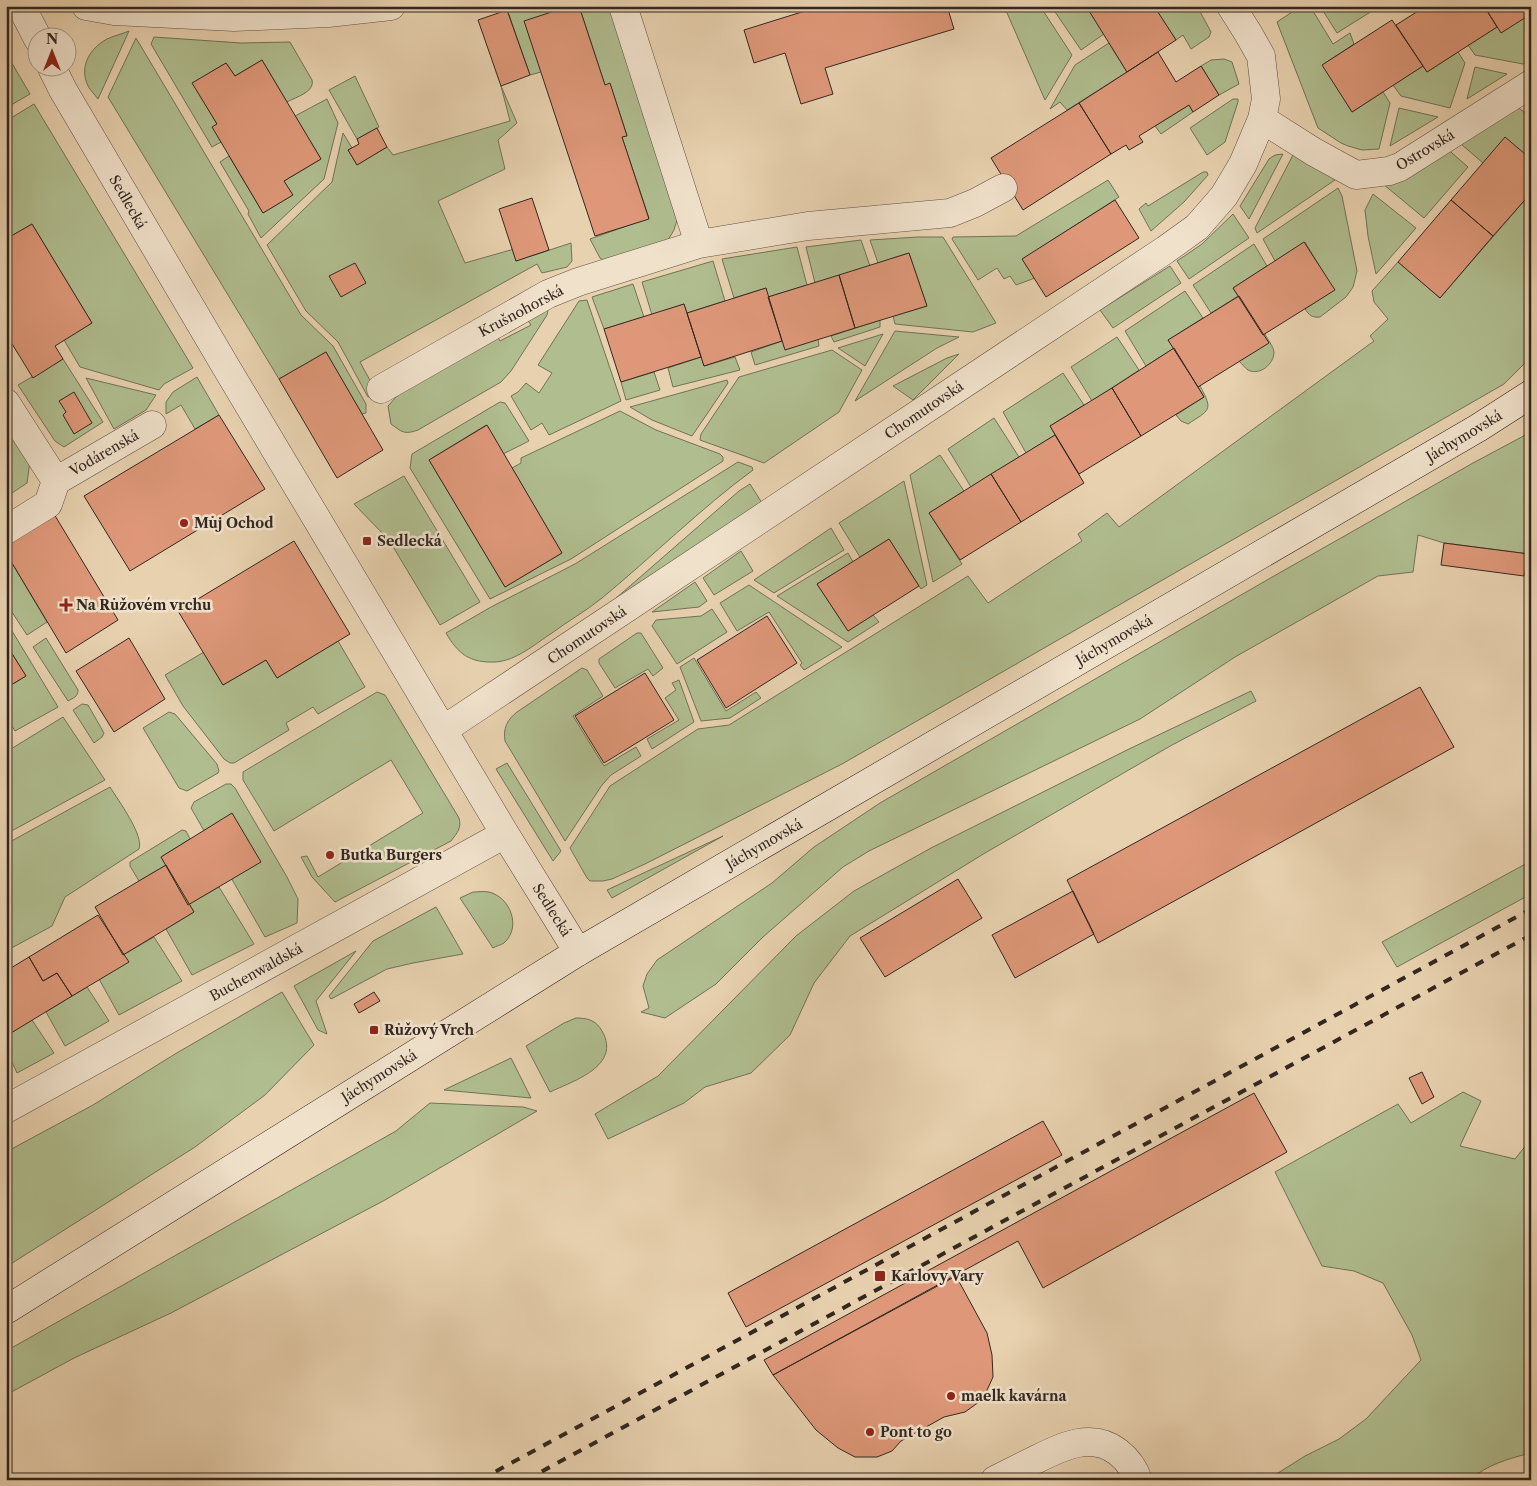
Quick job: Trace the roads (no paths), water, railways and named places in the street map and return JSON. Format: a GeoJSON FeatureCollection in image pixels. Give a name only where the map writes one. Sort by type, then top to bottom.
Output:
{"type":"FeatureCollection","features":[{"type":"Feature","properties":{"kind":"street"},"geometry":{"type":"LineString","coordinates":[[21,6],[32,28]]}},
{"type":"Feature","properties":{"kind":"street"},"geometry":{"type":"LineString","coordinates":[[86,6],[114,11],[234,17],[328,13],[391,6]]}},
{"type":"Feature","properties":{"kind":"street"},"geometry":{"type":"LineString","coordinates":[[623,6],[699,244]]}},
{"type":"Feature","properties":{"kind":"street","name":"Chomutovská"},"geometry":{"type":"LineString","coordinates":[[443,730],[1165,250],[1196,227],[1224,196],[1243,164],[1262,119],[1266,99],[1261,56],[1231,6]]}},
{"type":"Feature","properties":{"kind":"street","name":"Sedlecká"},"geometry":{"type":"LineString","coordinates":[[57,78],[221,359],[505,834],[578,952]]}},
{"type":"Feature","properties":{"kind":"street","name":"Ostrovská"},"geometry":{"type":"LineString","coordinates":[[1262,119],[1314,152],[1356,175],[1367,175],[1400,167],[1531,84]]}},
{"type":"Feature","properties":{"kind":"street","name":"Krušnohorská"},"geometry":{"type":"LineString","coordinates":[[381,389],[548,294],[578,282],[699,244],[808,226],[950,213],[975,203],[1003,188]]}},
{"type":"Feature","properties":{"kind":"street","name":"Jáchymovská"},"geometry":{"type":"LineString","coordinates":[[6,1310],[578,952],[1478,428],[1531,394]]}},
{"type":"Feature","properties":{"kind":"street","name":"Vodárenská"},"geometry":{"type":"LineString","coordinates":[[6,403],[56,481]]}},
{"type":"Feature","properties":{"kind":"street","name":"Vodárenská"},"geometry":{"type":"LineString","coordinates":[[6,530],[48,504],[56,481],[152,425]]}},
{"type":"Feature","properties":{"kind":"street","name":"Buchenwaldská"},"geometry":{"type":"LineString","coordinates":[[6,1109],[505,834]]}},
{"type":"Feature","properties":{"kind":"street"},"geometry":{"type":"LineString","coordinates":[[995,1480],[1063,1446],[1082,1441],[1097,1442],[1114,1449],[1125,1458],[1136,1473],[1138,1480]]}},
{"type":"Feature","properties":{"kind":"railway"},"geometry":{"type":"LineString","coordinates":[[480,1480],[1531,909]]}},
{"type":"Feature","properties":{"kind":"railway"},"geometry":{"type":"LineString","coordinates":[[526,1480],[1531,935]]}},
{"type":"Feature","properties":{"kind":"place","name":"Můj Ochod"},"geometry":{"type":"Point","coordinates":[184,523]}},
{"type":"Feature","properties":{"kind":"place","name":"Sedlecká"},"geometry":{"type":"Point","coordinates":[367,541]}},
{"type":"Feature","properties":{"kind":"place","name":"Na Růžovém vrchu"},"geometry":{"type":"Point","coordinates":[66,605]}},
{"type":"Feature","properties":{"kind":"place","name":"Butka Burgers"},"geometry":{"type":"Point","coordinates":[330,855]}},
{"type":"Feature","properties":{"kind":"place","name":"Růžový Vrch"},"geometry":{"type":"Point","coordinates":[374,1030]}},
{"type":"Feature","properties":{"kind":"place","name":"Karlovy Vary"},"geometry":{"type":"Point","coordinates":[880,1276]}},
{"type":"Feature","properties":{"kind":"place","name":"maelk kavárna"},"geometry":{"type":"Point","coordinates":[951,1396]}},
{"type":"Feature","properties":{"kind":"place","name":"Pont to go"},"geometry":{"type":"Point","coordinates":[870,1432]}}]}
